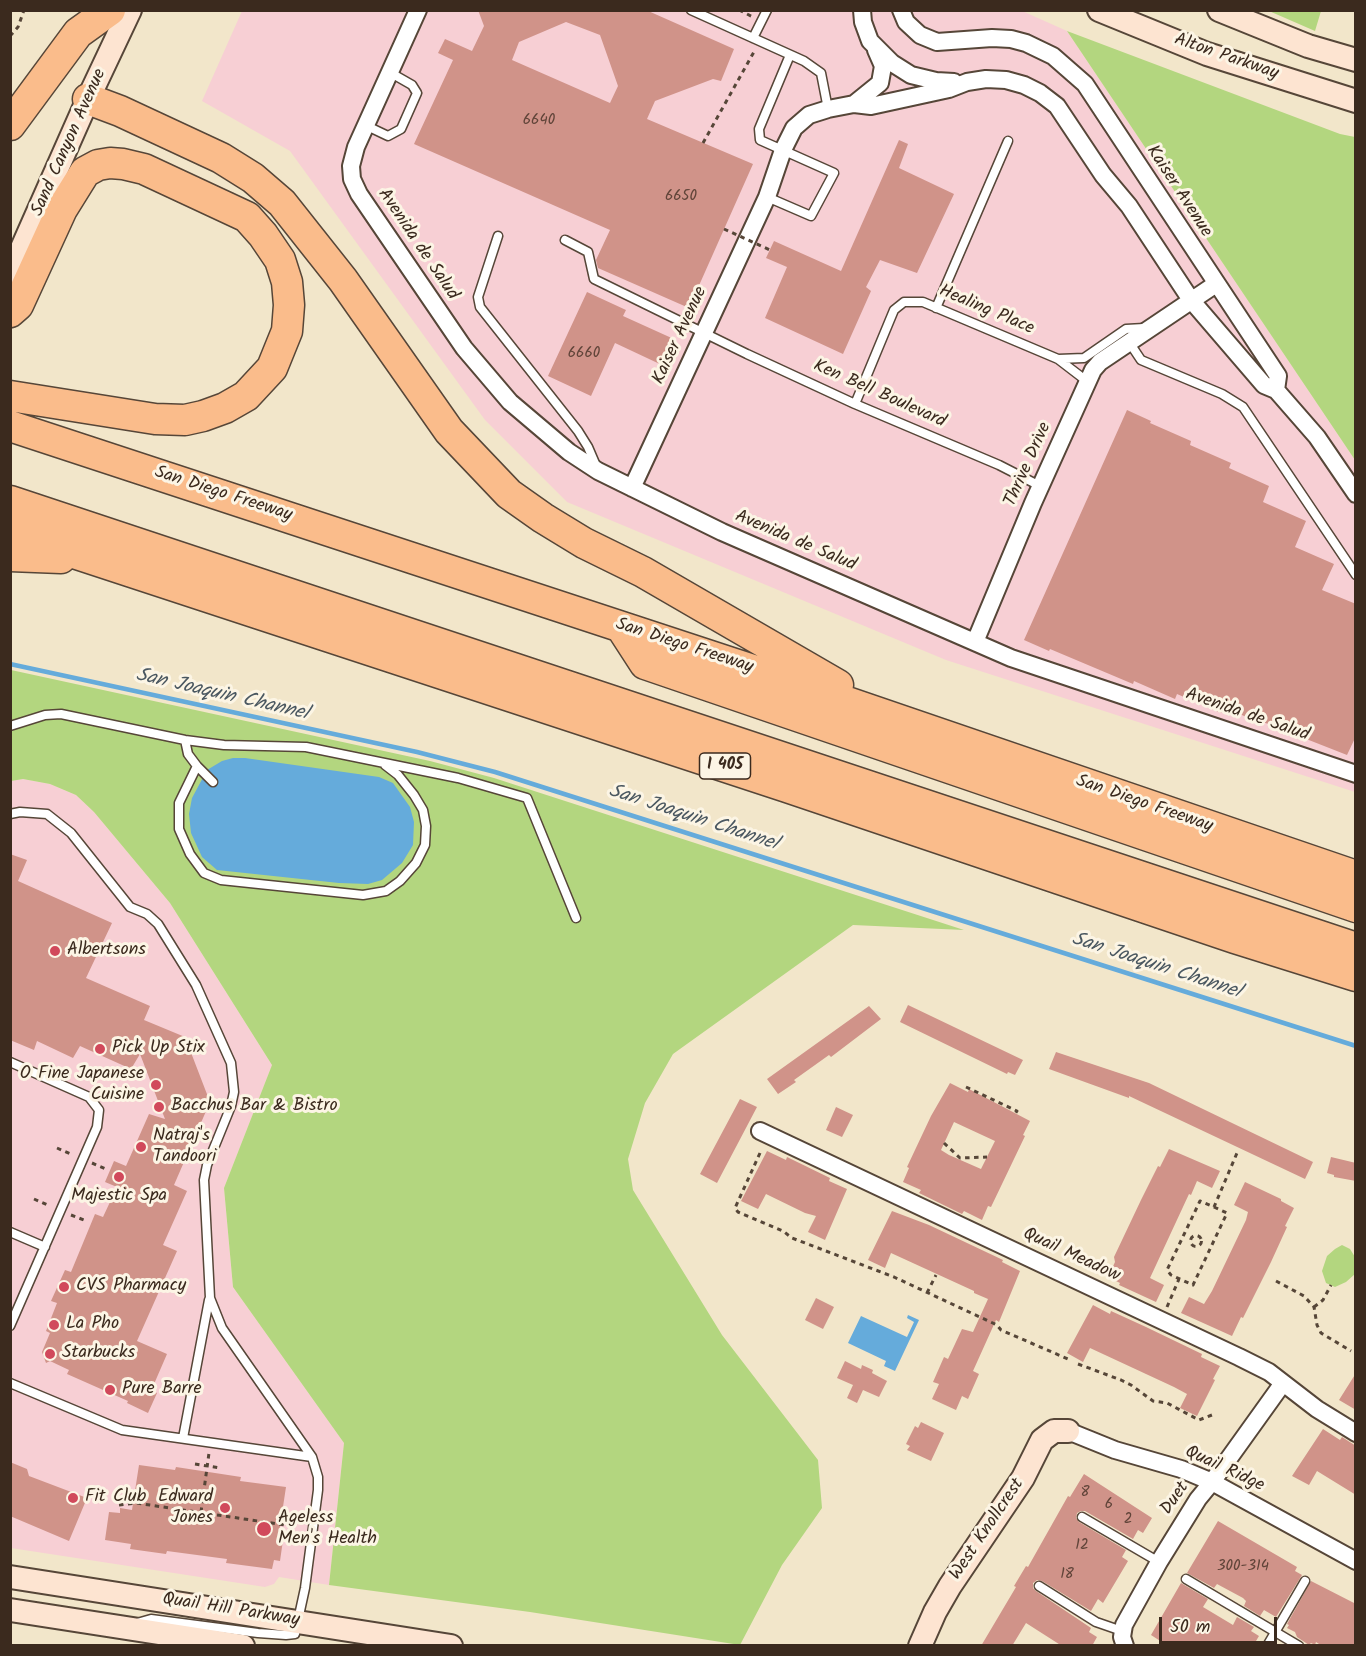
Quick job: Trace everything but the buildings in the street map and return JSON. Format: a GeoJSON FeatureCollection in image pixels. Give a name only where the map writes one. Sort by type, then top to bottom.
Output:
{"type":"FeatureCollection","features":[{"type":"Feature","properties":{"kind":"highway"},"geometry":{"type":"LineString","coordinates":[[10,124],[78,33],[110,10]]}},
{"type":"Feature","properties":{"kind":"highway"},"geometry":{"type":"LineString","coordinates":[[88,99],[120,111],[221,158],[253,178],[282,203],[343,280],[449,431],[509,494],[584,543],[643,572],[895,718]]}},
{"type":"Feature","properties":{"kind":"highway"},"geometry":{"type":"LineString","coordinates":[[10,312],[18,304],[62,209],[85,172],[98,165],[110,163],[144,170],[247,217],[280,260],[287,282],[289,305],[287,331],[272,368],[246,396],[225,408],[203,416],[185,420],[155,420],[10,396]]}},
{"type":"Feature","properties":{"kind":"highway","name":"San Diego Freeway"},"geometry":{"type":"LineString","coordinates":[[10,426],[895,718],[1356,876]]}},
{"type":"Feature","properties":{"kind":"highway"},"geometry":{"type":"LineString","coordinates":[[10,501],[1356,948]]}},
{"type":"Feature","properties":{"kind":"highway","name":"I 405"},"geometry":{"type":"LineString","coordinates":[[10,532],[776,783],[1235,938],[1356,976]]}},
{"type":"Feature","properties":{"kind":"highway"},"geometry":{"type":"LineString","coordinates":[[10,556],[94,558]]}},
{"type":"Feature","properties":{"kind":"highway"},"geometry":{"type":"LineString","coordinates":[[621,627],[645,664],[1356,907]]}},
{"type":"Feature","properties":{"kind":"main road","name":"Sand Canyon Avenue"},"geometry":{"type":"LineString","coordinates":[[10,275],[130,10]]}},
{"type":"Feature","properties":{"kind":"main road","name":"Alton Parkway"},"geometry":{"type":"LineString","coordinates":[[1099,10],[1207,54],[1356,101]]}},
{"type":"Feature","properties":{"kind":"main road"},"geometry":{"type":"LineString","coordinates":[[1219,10],[1308,46],[1356,60]]}},
{"type":"Feature","properties":{"kind":"main road","name":"West Knollcrest"},"geometry":{"type":"LineString","coordinates":[[921,1646],[935,1612],[950,1586],[1023,1478],[1042,1440],[1054,1431],[1068,1431]]}},
{"type":"Feature","properties":{"kind":"main road","name":"Quail Hill Parkway"},"geometry":{"type":"LineString","coordinates":[[10,1576],[452,1646]]}},
{"type":"Feature","properties":{"kind":"main road","name":"Quail Hill Parkway"},"geometry":{"type":"LineString","coordinates":[[10,1610],[243,1646]]}},
{"type":"Feature","properties":{"kind":"street"},"geometry":{"type":"LineString","coordinates":[[367,126],[418,10]]}},
{"type":"Feature","properties":{"kind":"street","name":"Kaiser Avenue"},"geometry":{"type":"LineString","coordinates":[[854,104],[880,83],[883,66],[870,41],[862,10]]}},
{"type":"Feature","properties":{"kind":"street","name":"Kaiser Avenue"},"geometry":{"type":"LineString","coordinates":[[901,10],[906,22],[920,35],[938,42],[992,38],[1026,43],[1053,56],[1085,84],[1278,376],[1276,390]]}},
{"type":"Feature","properties":{"kind":"street","name":"Kaiser Avenue"},"geometry":{"type":"LineString","coordinates":[[875,48],[910,75],[936,81],[1006,80],[1040,93],[1057,106],[1103,175],[1129,206],[1191,300],[1264,385],[1276,390],[1317,437],[1356,494]]}},
{"type":"Feature","properties":{"kind":"street","name":"Kaiser Avenue"},"geometry":{"type":"LineString","coordinates":[[632,488],[766,197],[783,150],[794,128],[809,115],[828,109],[854,104],[871,106],[903,100],[949,89],[967,82]]}},
{"type":"Feature","properties":{"kind":"street","name":"Avenida de Salud"},"geometry":{"type":"LineString","coordinates":[[367,126],[351,166],[352,179],[359,194],[464,348],[510,402],[569,452],[598,471],[763,550],[1011,658],[1356,774]]}},
{"type":"Feature","properties":{"kind":"street","name":"Thrive Drive"},"geometry":{"type":"LineString","coordinates":[[975,642],[1040,486],[1093,370],[1100,362],[1216,284]]}},
{"type":"Feature","properties":{"kind":"street","name":"Quail Meadow"},"geometry":{"type":"LineString","coordinates":[[760,1131],[1269,1372],[1317,1409],[1356,1433]]}},
{"type":"Feature","properties":{"kind":"street","name":"Duet"},"geometry":{"type":"LineString","coordinates":[[1124,1638],[1127,1618],[1198,1499],[1283,1383]]}},
{"type":"Feature","properties":{"kind":"street","name":"Quail Ridge"},"geometry":{"type":"LineString","coordinates":[[1068,1431],[1115,1450],[1180,1469],[1212,1482],[1356,1561]]}},
{"type":"Feature","properties":{"kind":"lane"},"geometry":{"type":"LineString","coordinates":[[691,10],[804,61],[821,73],[828,109]]}},
{"type":"Feature","properties":{"kind":"lane"},"geometry":{"type":"LineString","coordinates":[[757,40],[767,10]]}},
{"type":"Feature","properties":{"kind":"lane"},"geometry":{"type":"LineString","coordinates":[[766,197],[811,216],[834,173],[760,140],[759,129],[790,55]]}},
{"type":"Feature","properties":{"kind":"lane"},"geometry":{"type":"LineString","coordinates":[[367,126],[388,136],[401,129],[417,93],[412,85],[391,74]]}},
{"type":"Feature","properties":{"kind":"lane"},"geometry":{"type":"LineString","coordinates":[[936,308],[1008,141]]}},
{"type":"Feature","properties":{"kind":"lane"},"geometry":{"type":"LineString","coordinates":[[498,236],[478,297],[480,307],[578,431],[598,471]]}},
{"type":"Feature","properties":{"kind":"lane","name":"Ken Bell Boulevard"},"geometry":{"type":"LineString","coordinates":[[566,240],[588,252],[594,279],[855,404],[999,465],[1040,486]]}},
{"type":"Feature","properties":{"kind":"lane","name":"Healing Place"},"geometry":{"type":"LineString","coordinates":[[855,404],[894,310],[904,302],[923,302],[1058,359],[1088,382]]}},
{"type":"Feature","properties":{"kind":"lane","name":"Thrive Drive"},"geometry":{"type":"LineString","coordinates":[[1058,359],[1084,358],[1126,329],[1150,328]]}},
{"type":"Feature","properties":{"kind":"lane"},"geometry":{"type":"LineString","coordinates":[[1129,342],[1141,360],[1222,394],[1243,407],[1356,575]]}},
{"type":"Feature","properties":{"kind":"lane"},"geometry":{"type":"LineString","coordinates":[[10,726],[60,714],[185,740],[224,745],[306,747],[458,778],[527,798],[576,918]]}},
{"type":"Feature","properties":{"kind":"lane"},"geometry":{"type":"LineString","coordinates":[[185,740],[188,754],[213,782]]}},
{"type":"Feature","properties":{"kind":"lane"},"geometry":{"type":"LineString","coordinates":[[197,766],[179,802],[179,829],[190,854],[204,873],[221,880],[363,895],[386,891],[400,881],[416,863],[425,845],[426,826],[423,810],[398,775],[383,763]]}},
{"type":"Feature","properties":{"kind":"lane"},"geometry":{"type":"LineString","coordinates":[[10,814],[20,812],[47,814],[70,833],[130,907],[147,915],[158,924],[196,985],[231,1064],[234,1092],[231,1106],[207,1165],[204,1180],[210,1298],[183,1438]]}},
{"type":"Feature","properties":{"kind":"lane"},"geometry":{"type":"LineString","coordinates":[[10,1062],[89,1097],[99,1110],[97,1127],[10,1326]]}},
{"type":"Feature","properties":{"kind":"lane"},"geometry":{"type":"LineString","coordinates":[[10,1232],[45,1247]]}},
{"type":"Feature","properties":{"kind":"lane"},"geometry":{"type":"LineString","coordinates":[[126,1628],[151,1619],[258,1634],[295,1634],[305,1588],[318,1477],[312,1457],[222,1328],[210,1298]]}},
{"type":"Feature","properties":{"kind":"lane"},"geometry":{"type":"LineString","coordinates":[[10,1383],[122,1430],[312,1457]]}},
{"type":"Feature","properties":{"kind":"lane"},"geometry":{"type":"LineString","coordinates":[[1082,1517],[1159,1562]]}},
{"type":"Feature","properties":{"kind":"lane"},"geometry":{"type":"LineString","coordinates":[[1186,1579],[1299,1646]]}},
{"type":"Feature","properties":{"kind":"lane"},"geometry":{"type":"LineString","coordinates":[[1267,1646],[1305,1581]]}},
{"type":"Feature","properties":{"kind":"lane"},"geometry":{"type":"LineString","coordinates":[[1039,1586],[1124,1638]]}},
{"type":"Feature","properties":{"kind":"path"},"geometry":{"type":"LineString","coordinates":[[10,36],[18,27],[24,10]]}},
{"type":"Feature","properties":{"kind":"path"},"geometry":{"type":"LineString","coordinates":[[740,10],[762,21]]}},
{"type":"Feature","properties":{"kind":"path"},"geometry":{"type":"LineString","coordinates":[[703,143],[757,40]]}},
{"type":"Feature","properties":{"kind":"path"},"geometry":{"type":"LineString","coordinates":[[724,229],[770,250]]}},
{"type":"Feature","properties":{"kind":"path"},"geometry":{"type":"LineString","coordinates":[[966,1087],[1017,1111],[1015,1114]]}},
{"type":"Feature","properties":{"kind":"path"},"geometry":{"type":"LineString","coordinates":[[944,1143],[960,1158],[987,1157]]}},
{"type":"Feature","properties":{"kind":"path"},"geometry":{"type":"LineString","coordinates":[[57,1148],[73,1155]]}},
{"type":"Feature","properties":{"kind":"path"},"geometry":{"type":"LineString","coordinates":[[760,1153],[735,1208],[738,1212],[792,1238],[894,1277],[997,1325],[1001,1330],[1068,1359]]}},
{"type":"Feature","properties":{"kind":"path"},"geometry":{"type":"LineString","coordinates":[[1214,1207],[1237,1153]]}},
{"type":"Feature","properties":{"kind":"path"},"geometry":{"type":"LineString","coordinates":[[90,1163],[106,1169]]}},
{"type":"Feature","properties":{"kind":"path"},"geometry":{"type":"LineString","coordinates":[[34,1199],[52,1207]]}},
{"type":"Feature","properties":{"kind":"path"},"geometry":{"type":"LineString","coordinates":[[1200,1201],[1214,1207],[1227,1213],[1193,1285],[1171,1275],[1167,1270],[1200,1201]]}},
{"type":"Feature","properties":{"kind":"path"},"geometry":{"type":"LineString","coordinates":[[69,1214],[84,1220]]}},
{"type":"Feature","properties":{"kind":"path"},"geometry":{"type":"LineString","coordinates":[[1191,1239],[1195,1235],[1198,1236],[1201,1243],[1210,1248]]}},
{"type":"Feature","properties":{"kind":"path"},"geometry":{"type":"LineString","coordinates":[[1183,1236],[1191,1239]]}},
{"type":"Feature","properties":{"kind":"path"},"geometry":{"type":"LineString","coordinates":[[1191,1239],[1190,1243],[1193,1246],[1197,1247],[1201,1243]]}},
{"type":"Feature","properties":{"kind":"path"},"geometry":{"type":"LineString","coordinates":[[927,1293],[936,1275]]}},
{"type":"Feature","properties":{"kind":"path"},"geometry":{"type":"LineString","coordinates":[[1165,1310],[1179,1279]]}},
{"type":"Feature","properties":{"kind":"path"},"geometry":{"type":"LineString","coordinates":[[1275,1281],[1296,1291],[1314,1307],[1321,1333],[1351,1352]]}},
{"type":"Feature","properties":{"kind":"path"},"geometry":{"type":"LineString","coordinates":[[1314,1307],[1323,1300],[1331,1285]]}},
{"type":"Feature","properties":{"kind":"path"},"geometry":{"type":"LineString","coordinates":[[1078,1364],[1121,1380],[1153,1401],[1167,1404],[1199,1420],[1212,1415]]}},
{"type":"Feature","properties":{"kind":"path"},"geometry":{"type":"LineString","coordinates":[[201,1513],[210,1452]]}},
{"type":"Feature","properties":{"kind":"path"},"geometry":{"type":"LineString","coordinates":[[195,1464],[220,1468]]}},
{"type":"Feature","properties":{"kind":"path"},"geometry":{"type":"LineString","coordinates":[[119,1505],[136,1503],[285,1525],[286,1517]]}},
{"type":"Feature","properties":{"kind":"shaded area"},"geometry":{"type":"Polygon","coordinates":[[[1020,10],[1067,31],[1355,460],[1355,792],[946,660],[567,502],[485,420],[290,151],[202,101],[242,11],[1020,10]]]}},
{"type":"Feature","properties":{"kind":"shaded area"},"geometry":{"type":"Polygon","coordinates":[[[23,779],[50,784],[76,795],[94,812],[170,903],[272,1065],[224,1188],[233,1287],[344,1443],[329,1585],[279,1577],[274,1584],[265,1587],[11,1548],[10,781],[23,779]]]}},
{"type":"Feature","properties":{"kind":"green space"},"geometry":{"type":"Polygon","coordinates":[[[1269,11],[1321,11],[1315,31],[1269,11]]]}},
{"type":"Feature","properties":{"kind":"green space"},"geometry":{"type":"Polygon","coordinates":[[[1067,31],[1340,134],[1355,137],[1355,460],[1067,31]]]}},
{"type":"Feature","properties":{"kind":"green space"},"geometry":{"type":"Polygon","coordinates":[[[11,670],[430,761],[494,778],[964,930],[853,925],[673,1054],[645,1103],[628,1159],[633,1190],[722,1335],[818,1460],[822,1508],[782,1565],[740,1645],[530,1612],[329,1585],[344,1443],[233,1287],[224,1188],[272,1065],[170,903],[94,812],[76,795],[50,784],[23,779],[11,781],[11,670]]]}},
{"type":"Feature","properties":{"kind":"green space"},"geometry":{"type":"Polygon","coordinates":[[[1342,1245],[1350,1249],[1355,1257],[1355,1274],[1346,1282],[1335,1287],[1326,1283],[1322,1271],[1327,1256],[1342,1245]]]}},
{"type":"Feature","properties":{"kind":"water"},"geometry":{"type":"Polygon","coordinates":[[[233,758],[379,777],[393,783],[410,807],[414,822],[413,845],[402,863],[382,880],[368,884],[217,870],[202,857],[191,833],[189,814],[192,798],[207,770],[222,761],[233,758]]]}},
{"type":"Feature","properties":{"kind":"water"},"geometry":{"type":"Polygon","coordinates":[[[908,1315],[919,1320],[895,1371],[884,1366],[886,1361],[848,1343],[861,1316],[907,1337],[914,1322],[907,1318],[908,1315]]]}},
{"type":"Feature","properties":{"kind":"waterway","name":"San Joaquin Channel"},"geometry":{"type":"LineString","coordinates":[[10,664],[417,752],[495,772],[1356,1046]]}},
{"type":"Feature","properties":{"kind":"place","name":"Albertsons"},"geometry":{"type":"Point","coordinates":[55,951]}},
{"type":"Feature","properties":{"kind":"place","name":"Pick Up Stix"},"geometry":{"type":"Point","coordinates":[100,1049]}},
{"type":"Feature","properties":{"kind":"place","name":"O Fine Japanese Cuisine"},"geometry":{"type":"Point","coordinates":[156,1085]}},
{"type":"Feature","properties":{"kind":"place","name":"Bacchus Bar & Bistro"},"geometry":{"type":"Point","coordinates":[159,1107]}},
{"type":"Feature","properties":{"kind":"place","name":"Natraj's Tandoori"},"geometry":{"type":"Point","coordinates":[141,1147]}},
{"type":"Feature","properties":{"kind":"place","name":"Majestic Spa"},"geometry":{"type":"Point","coordinates":[119,1177]}},
{"type":"Feature","properties":{"kind":"place","name":"CVS Pharmacy"},"geometry":{"type":"Point","coordinates":[64,1287]}},
{"type":"Feature","properties":{"kind":"place","name":"La Pho"},"geometry":{"type":"Point","coordinates":[54,1325]}},
{"type":"Feature","properties":{"kind":"place","name":"Starbucks"},"geometry":{"type":"Point","coordinates":[50,1354]}},
{"type":"Feature","properties":{"kind":"place","name":"Pure Barre"},"geometry":{"type":"Point","coordinates":[110,1390]}},
{"type":"Feature","properties":{"kind":"place","name":"Fit Club"},"geometry":{"type":"Point","coordinates":[73,1498]}},
{"type":"Feature","properties":{"kind":"place","name":"Edward Jones"},"geometry":{"type":"Point","coordinates":[225,1508]}},
{"type":"Feature","properties":{"kind":"place","name":"Ageless Men's Health"},"geometry":{"type":"Point","coordinates":[264,1529]}}]}
